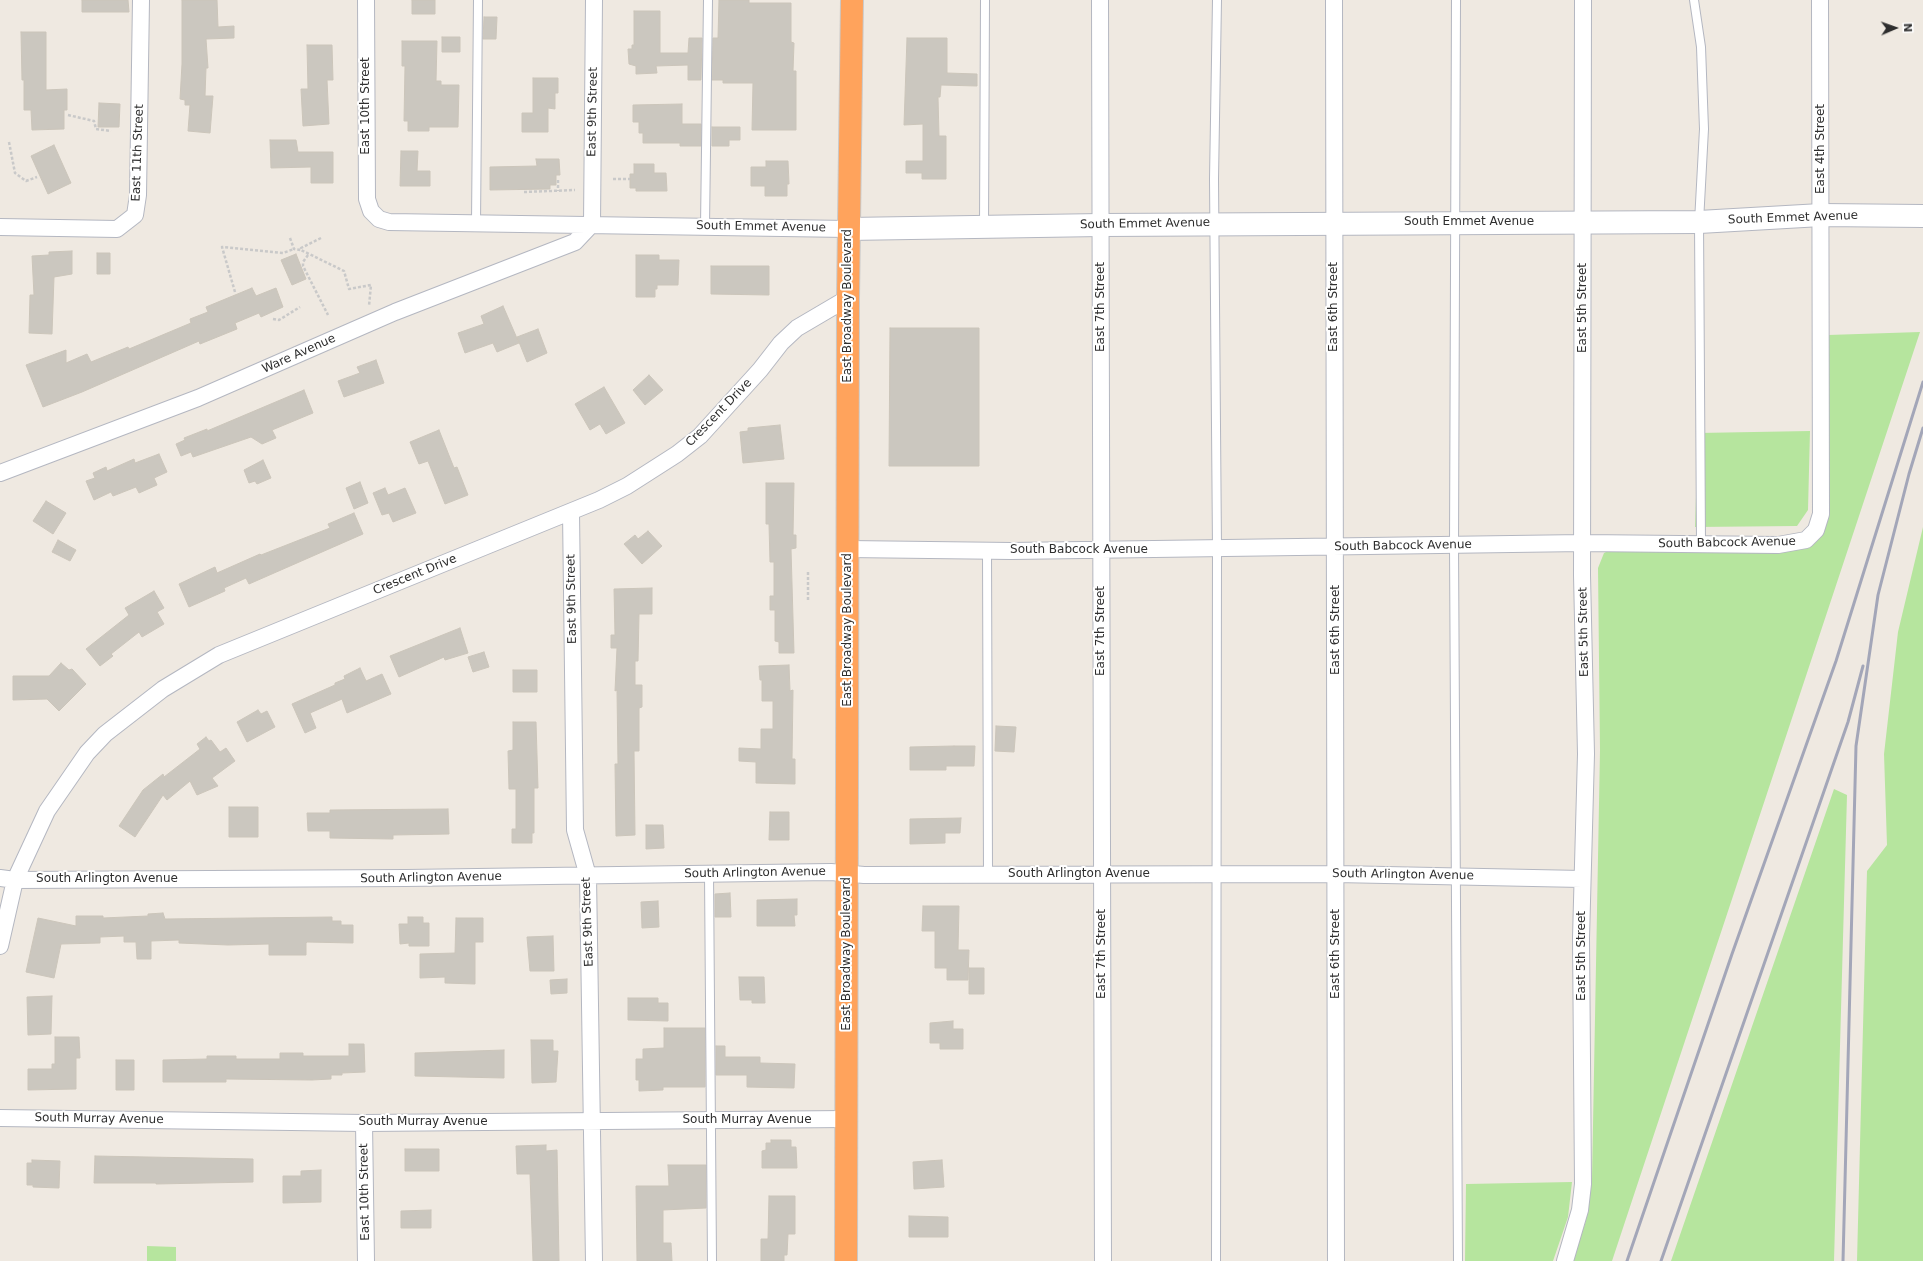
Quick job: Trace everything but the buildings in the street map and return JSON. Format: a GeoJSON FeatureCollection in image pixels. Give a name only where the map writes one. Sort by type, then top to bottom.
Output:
{"type":"FeatureCollection","features":[{"type":"Feature","properties":{"kind":"highway","name":"East Broadway Boulevard"},"geometry":{"type":"LineString","coordinates":[[846,1261],[848,873],[848,229],[852,0]]}},
{"type":"Feature","properties":{"kind":"street","name":"East 11th Street"},"geometry":{"type":"LineString","coordinates":[[0,227],[117,229],[135,215],[138,195],[141,0]]}},
{"type":"Feature","properties":{"kind":"street","name":"East 10th Street"},"geometry":{"type":"LineString","coordinates":[[366,0],[367,199],[371,211]]}},
{"type":"Feature","properties":{"kind":"street","name":"East 9th Street"},"geometry":{"type":"LineString","coordinates":[[592,224],[594,0]]}},
{"type":"Feature","properties":{"kind":"street","name":"East 7th Street"},"geometry":{"type":"LineString","coordinates":[[1100,0],[1103,1261]]}},
{"type":"Feature","properties":{"kind":"street","name":"East 6th Street"},"geometry":{"type":"LineString","coordinates":[[1334,0],[1336,1261]]}},
{"type":"Feature","properties":{"kind":"street","name":"East 5th Street"},"geometry":{"type":"LineString","coordinates":[[1565,1261],[1580,1210],[1583,1184],[1582,879],[1586,754],[1583,543],[1583,0]]}},
{"type":"Feature","properties":{"kind":"street","name":"East 4th Street"},"geometry":{"type":"LineString","coordinates":[[1820,0],[1822,394]]}},
{"type":"Feature","properties":{"kind":"street","name":"South Emmet Avenue"},"geometry":{"type":"LineString","coordinates":[[371,211],[379,219],[389,222],[848,229],[1454,222],[1698,222],[1821,215],[1923,216]]}},
{"type":"Feature","properties":{"kind":"street","name":"Ware Avenue"},"geometry":{"type":"LineString","coordinates":[[0,472],[198,398],[395,312],[574,242],[592,224]]}},
{"type":"Feature","properties":{"kind":"street","name":"Crescent Drive"},"geometry":{"type":"LineString","coordinates":[[0,946],[7,879],[47,811],[87,753],[105,734],[189,672],[231,650],[571,512],[627,486],[677,454],[700,436],[760,370],[781,343],[797,328],[848,298]]}},
{"type":"Feature","properties":{"kind":"street","name":"South Babcock Avenue"},"geometry":{"type":"LineString","coordinates":[[848,549],[1101,550],[1583,543],[1778,545],[1799,543],[1811,536],[1819,523],[1822,394]]}},
{"type":"Feature","properties":{"kind":"street","name":"East 9th Street"},"geometry":{"type":"LineString","coordinates":[[571,512],[575,830],[588,876],[594,1261]]}},
{"type":"Feature","properties":{"kind":"street","name":"South Arlington Avenue"},"geometry":{"type":"LineString","coordinates":[[7,879],[848,873],[1336,874],[1582,879]]}},
{"type":"Feature","properties":{"kind":"street","name":"South Murray Avenue"},"geometry":{"type":"LineString","coordinates":[[0,1118],[364,1123],[846,1119]]}},
{"type":"Feature","properties":{"kind":"street","name":"East 10th Street"},"geometry":{"type":"LineString","coordinates":[[364,1123],[366,1261]]}},
{"type":"Feature","properties":{"kind":"lane"},"geometry":{"type":"LineString","coordinates":[[476,223],[478,0]]}},
{"type":"Feature","properties":{"kind":"lane"},"geometry":{"type":"LineString","coordinates":[[705,226],[708,0]]}},
{"type":"Feature","properties":{"kind":"lane"},"geometry":{"type":"LineString","coordinates":[[984,227],[985,0]]}},
{"type":"Feature","properties":{"kind":"lane"},"geometry":{"type":"LineString","coordinates":[[1216,1261],[1217,549],[1215,224],[1217,0]]}},
{"type":"Feature","properties":{"kind":"lane"},"geometry":{"type":"LineString","coordinates":[[1456,0],[1454,222],[1454,876],[1458,1261]]}},
{"type":"Feature","properties":{"kind":"lane"},"geometry":{"type":"LineString","coordinates":[[1694,0],[1701,47],[1704,129],[1698,222],[1701,544]]}},
{"type":"Feature","properties":{"kind":"lane"},"geometry":{"type":"LineString","coordinates":[[987,550],[988,874]]}},
{"type":"Feature","properties":{"kind":"lane"},"geometry":{"type":"LineString","coordinates":[[709,874],[712,1261]]}},
{"type":"Feature","properties":{"kind":"path"},"geometry":{"type":"LineString","coordinates":[[68,115],[94,121],[96,129],[110,131]]}},
{"type":"Feature","properties":{"kind":"path"},"geometry":{"type":"LineString","coordinates":[[9,142],[15,173],[26,181],[37,177]]}},
{"type":"Feature","properties":{"kind":"path"},"geometry":{"type":"LineString","coordinates":[[613,179],[630,179]]}},
{"type":"Feature","properties":{"kind":"path"},"geometry":{"type":"LineString","coordinates":[[558,180],[558,191]]}},
{"type":"Feature","properties":{"kind":"path"},"geometry":{"type":"LineString","coordinates":[[524,192],[575,190]]}},
{"type":"Feature","properties":{"kind":"path"},"geometry":{"type":"LineString","coordinates":[[290,238],[294,249]]}},
{"type":"Feature","properties":{"kind":"path"},"geometry":{"type":"LineString","coordinates":[[301,250],[301,248],[321,238]]}},
{"type":"Feature","properties":{"kind":"path"},"geometry":{"type":"LineString","coordinates":[[235,292],[222,247],[283,253],[294,249],[301,250],[308,255],[344,271],[349,289],[370,285],[369,308]]}},
{"type":"Feature","properties":{"kind":"path"},"geometry":{"type":"LineString","coordinates":[[308,255],[303,262],[303,266],[328,315]]}},
{"type":"Feature","properties":{"kind":"path"},"geometry":{"type":"LineString","coordinates":[[273,319],[279,320],[300,307]]}},
{"type":"Feature","properties":{"kind":"path"},"geometry":{"type":"LineString","coordinates":[[808,572],[808,601]]}},
{"type":"Feature","properties":{"kind":"green space"},"geometry":{"type":"Polygon","coordinates":[[[1920,332],[1612,1261],[1571,1261],[1585,1224],[1592,1179],[1600,750],[1598,568],[1604,553],[1616,547],[1817,539],[1828,335],[1920,332]]]}},
{"type":"Feature","properties":{"kind":"green space"},"geometry":{"type":"Polygon","coordinates":[[[1810,431],[1808,510],[1797,526],[1695,527],[1698,433],[1810,431]]]}},
{"type":"Feature","properties":{"kind":"green space"},"geometry":{"type":"Polygon","coordinates":[[[1923,527],[1923,1261],[1857,1261],[1867,871],[1887,845],[1884,754],[1898,632],[1923,527]]]}},
{"type":"Feature","properties":{"kind":"green space"},"geometry":{"type":"Polygon","coordinates":[[[1834,789],[1847,795],[1834,1261],[1671,1261],[1834,789]]]}},
{"type":"Feature","properties":{"kind":"green space"},"geometry":{"type":"Polygon","coordinates":[[[1572,1182],[1568,1217],[1553,1261],[1465,1261],[1466,1184],[1572,1182]]]}},
{"type":"Feature","properties":{"kind":"green space"},"geometry":{"type":"Polygon","coordinates":[[[147,1246],[176,1247],[176,1261],[147,1261],[147,1246]]]}},
{"type":"Feature","properties":{"kind":"railway"},"geometry":{"type":"LineString","coordinates":[[1627,1261],[1732,954],[1836,661],[1923,382]]}},
{"type":"Feature","properties":{"kind":"railway"},"geometry":{"type":"LineString","coordinates":[[1843,1261],[1856,746],[1878,595],[1909,474],[1923,428]]}},
{"type":"Feature","properties":{"kind":"railway"},"geometry":{"type":"LineString","coordinates":[[1661,1261],[1848,722],[1863,666]]}}]}
